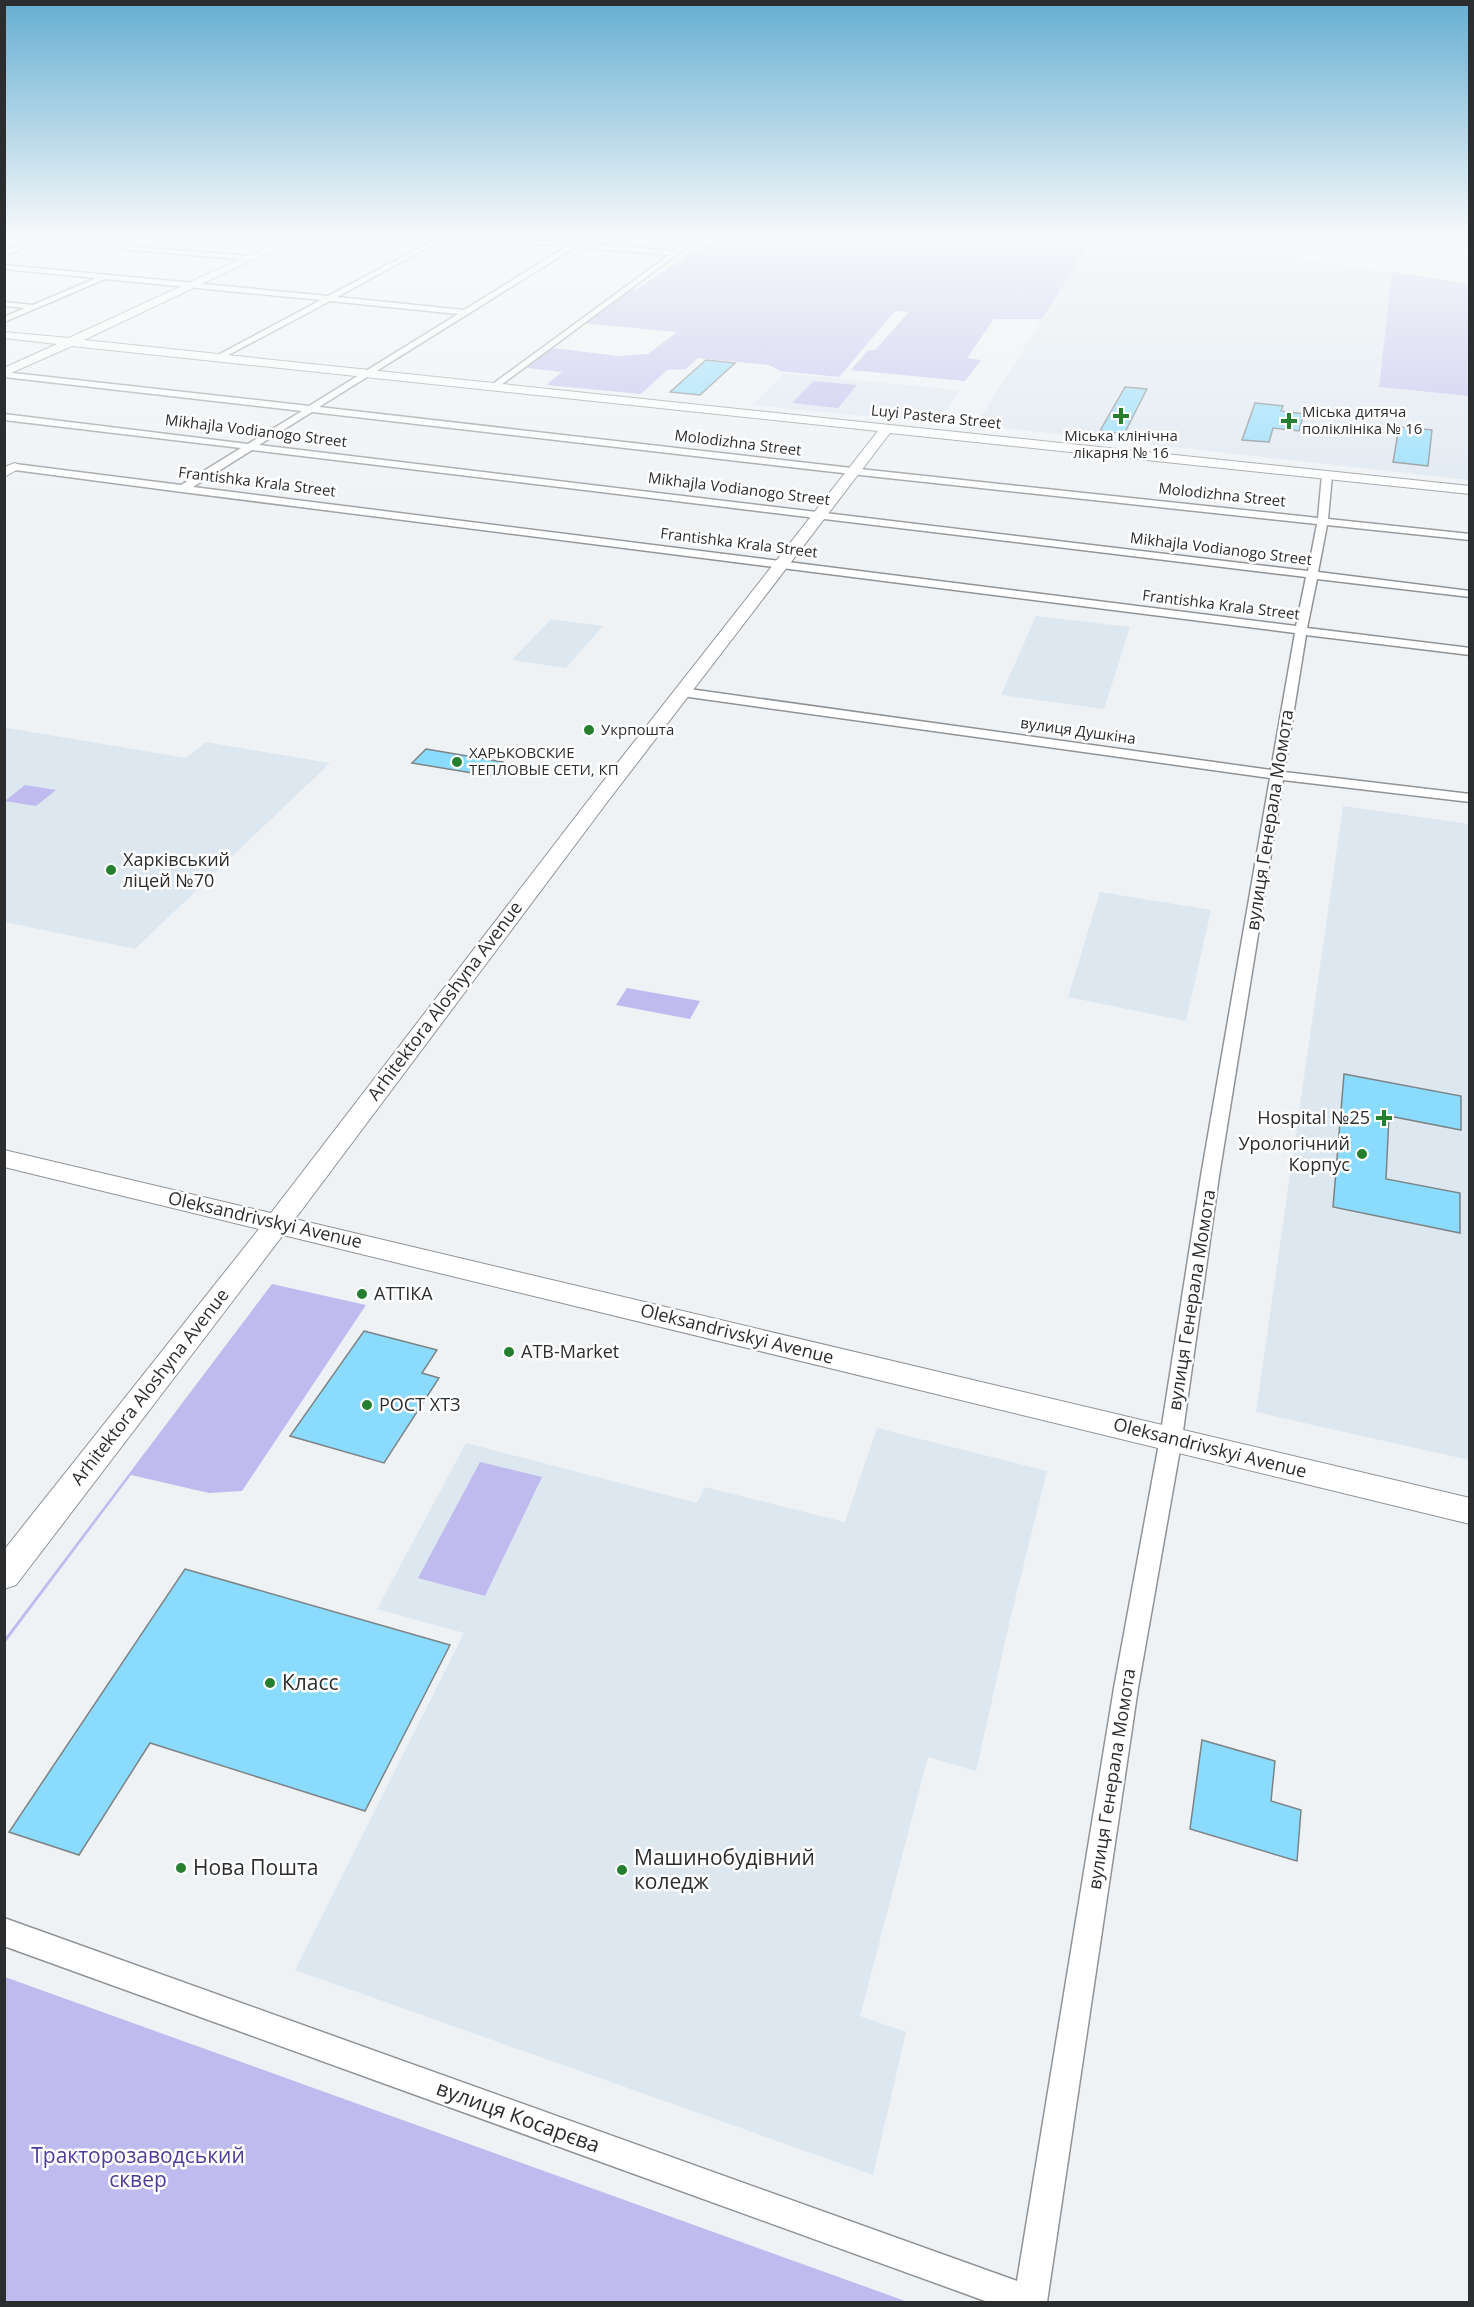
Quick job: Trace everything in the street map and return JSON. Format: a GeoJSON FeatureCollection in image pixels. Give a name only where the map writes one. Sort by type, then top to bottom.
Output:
{"type":"FeatureCollection","features":[{"type":"Feature","properties":{"kind":"street"},"geometry":{"type":"LineString","coordinates":[[4,373],[62,346]]}},
{"type":"Feature","properties":{"kind":"street","name":"Luyi Pastera Street"},"geometry":{"type":"LineString","coordinates":[[104,346],[1470,490]]}},
{"type":"Feature","properties":{"kind":"street"},"geometry":{"type":"LineString","coordinates":[[219,358],[242,346]]}},
{"type":"Feature","properties":{"kind":"street"},"geometry":{"type":"LineString","coordinates":[[182,489],[410,346]]}},
{"type":"Feature","properties":{"kind":"street"},"geometry":{"type":"LineString","coordinates":[[494,386],[549,346]]}},
{"type":"Feature","properties":{"kind":"street","name":"Molodizhna Street"},"geometry":{"type":"LineString","coordinates":[[4,373],[854,471],[1470,537]]}},
{"type":"Feature","properties":{"kind":"street","name":"Mikhajla Vodianogo Street"},"geometry":{"type":"LineString","coordinates":[[4,417],[1470,594]]}},
{"type":"Feature","properties":{"kind":"street","name":"Arhitektora Aloshyna Avenue"},"geometry":{"type":"LineString","coordinates":[[4,1575],[887,428]]}},
{"type":"Feature","properties":{"kind":"street","name":"Frantishka Krala Street"},"geometry":{"type":"LineString","coordinates":[[8,468],[1470,652]]}},
{"type":"Feature","properties":{"kind":"street","name":"вулиця Генерала Момота"},"geometry":{"type":"LineString","coordinates":[[1031,2302],[1126,1688],[1171,1438],[1210,1176],[1301,631],[1323,521],[1327,475]]}},
{"type":"Feature","properties":{"kind":"street","name":"вулиця Душкіна"},"geometry":{"type":"LineString","coordinates":[[682,692],[1277,775],[1470,798]]}},
{"type":"Feature","properties":{"kind":"street","name":"Oleksandrivskyi Avenue"},"geometry":{"type":"LineString","coordinates":[[4,1158],[1470,1511]]}},
{"type":"Feature","properties":{"kind":"street","name":"вулиця Косарєва"},"geometry":{"type":"LineString","coordinates":[[4,1932],[1031,2302]]}},
{"type":"Feature","properties":{"kind":"shaded area"},"geometry":{"type":"Polygon","coordinates":[[[1026,346],[1384,346],[1379,387],[1469,396],[1469,480],[976,425],[1026,346]]]}},
{"type":"Feature","properties":{"kind":"shaded area"},"geometry":{"type":"Polygon","coordinates":[[[784,373],[960,390],[936,423],[753,405],[784,373]]]}},
{"type":"Feature","properties":{"kind":"shaded area"},"geometry":{"type":"Polygon","coordinates":[[[1036,616],[1130,627],[1104,709],[1001,695],[1036,616]]]}},
{"type":"Feature","properties":{"kind":"shaded area"},"geometry":{"type":"Polygon","coordinates":[[[551,619],[603,626],[566,668],[512,660],[551,619]]]}},
{"type":"Feature","properties":{"kind":"shaded area","name":"Харківський ліцей №70"},"geometry":{"type":"Polygon","coordinates":[[[4,729],[186,758],[206,742],[330,763],[135,949],[5,922],[4,729]]]}},
{"type":"Feature","properties":{"kind":"shaded area","name":"Hospital №25"},"geometry":{"type":"Polygon","coordinates":[[[1343,806],[1469,824],[1469,1460],[1256,1412],[1343,806]]]}},
{"type":"Feature","properties":{"kind":"shaded area"},"geometry":{"type":"Polygon","coordinates":[[[1100,892],[1211,910],[1186,1021],[1068,997],[1100,892]]]}},
{"type":"Feature","properties":{"kind":"shaded area","name":"Машинобудівний коледж"},"geometry":{"type":"Polygon","coordinates":[[[877,1428],[1047,1471],[976,1771],[928,1757],[860,2016],[906,2032],[873,2175],[295,1970],[464,1633],[377,1609],[466,1443],[697,1503],[705,1487],[845,1522],[877,1428]]]}},
{"type":"Feature","properties":{"kind":"green space"},"geometry":{"type":"Polygon","coordinates":[[[659,346],[866,346],[839,377],[780,371],[769,365],[698,358],[686,369],[667,370],[641,394],[546,385],[562,372],[527,368],[553,348],[618,356],[648,354],[659,346]]]}},
{"type":"Feature","properties":{"kind":"green space"},"geometry":{"type":"Polygon","coordinates":[[[879,346],[976,346],[967,358],[981,360],[965,381],[851,370],[868,350],[875,350],[879,346]]]}},
{"type":"Feature","properties":{"kind":"green space"},"geometry":{"type":"Polygon","coordinates":[[[1384,346],[1469,346],[1469,396],[1379,387],[1384,346]]]}},
{"type":"Feature","properties":{"kind":"green space"},"geometry":{"type":"Polygon","coordinates":[[[813,381],[857,385],[838,408],[792,403],[813,381]]]}},
{"type":"Feature","properties":{"kind":"green space"},"geometry":{"type":"Polygon","coordinates":[[[25,785],[56,790],[36,806],[5,801],[25,785]]]}},
{"type":"Feature","properties":{"kind":"green space"},"geometry":{"type":"Polygon","coordinates":[[[627,988],[700,1001],[690,1019],[616,1005],[627,988]]]}},
{"type":"Feature","properties":{"kind":"green space"},"geometry":{"type":"Polygon","coordinates":[[[272,1284],[366,1305],[242,1491],[209,1493],[131,1475],[5,1643],[5,1638],[272,1284]]]}},
{"type":"Feature","properties":{"kind":"green space"},"geometry":{"type":"Polygon","coordinates":[[[480,1462],[542,1477],[485,1596],[418,1578],[480,1462]]]}},
{"type":"Feature","properties":{"kind":"green space","name":"Тракторозаводський сквер"},"geometry":{"type":"Polygon","coordinates":[[[5,1977],[908,2302],[5,2302],[5,1977]]]}},
{"type":"Feature","properties":{"kind":"building"},"geometry":{"type":"Polygon","coordinates":[[[706,360],[735,363],[700,395],[670,392],[706,360]]]}},
{"type":"Feature","properties":{"kind":"building","name":"Міська клінічна лікарня № 16"},"geometry":{"type":"Polygon","coordinates":[[[1125,387],[1147,389],[1124,434],[1100,431],[1125,387]]]}},
{"type":"Feature","properties":{"kind":"building","name":"Міська дитяча поліклініка № 16"},"geometry":{"type":"Polygon","coordinates":[[[1255,403],[1283,406],[1281,411],[1304,414],[1299,431],[1273,428],[1269,442],[1242,440],[1255,403]]]}},
{"type":"Feature","properties":{"kind":"building"},"geometry":{"type":"Polygon","coordinates":[[[1399,427],[1432,430],[1428,466],[1393,462],[1399,427]]]}},
{"type":"Feature","properties":{"kind":"building","name":"ХАРЬКОВСКИЕ ТЕПЛОВЫЕ СЕТИ, КП"},"geometry":{"type":"Polygon","coordinates":[[[426,749],[503,762],[490,776],[412,763],[426,749]]]}},
{"type":"Feature","properties":{"kind":"building","name":"Урологічний Корпус"},"geometry":{"type":"Polygon","coordinates":[[[1344,1074],[1461,1096],[1461,1130],[1389,1116],[1386,1179],[1460,1193],[1460,1233],[1333,1207],[1344,1074]]]}},
{"type":"Feature","properties":{"kind":"building","name":"РОСТ ХТЗ"},"geometry":{"type":"Polygon","coordinates":[[[364,1331],[437,1350],[422,1373],[439,1378],[384,1463],[290,1436],[364,1331]]]}},
{"type":"Feature","properties":{"kind":"building","name":"Класс"},"geometry":{"type":"Polygon","coordinates":[[[185,1569],[450,1645],[365,1811],[150,1743],[79,1855],[9,1832],[185,1569]]]}},
{"type":"Feature","properties":{"kind":"building"},"geometry":{"type":"Polygon","coordinates":[[[1202,1740],[1275,1761],[1271,1801],[1301,1810],[1297,1861],[1190,1829],[1202,1740]]]}},
{"type":"Feature","properties":{"kind":"place","name":"Міська клінічна лікарня № 16"},"geometry":{"type":"Point","coordinates":[1121,416]}},
{"type":"Feature","properties":{"kind":"place","name":"Міська дитяча поліклініка № 16"},"geometry":{"type":"Point","coordinates":[1289,421]}},
{"type":"Feature","properties":{"kind":"place","name":"Укрпошта"},"geometry":{"type":"Point","coordinates":[589,730]}},
{"type":"Feature","properties":{"kind":"place","name":"ХАРЬКОВСКИЕ ТЕПЛОВЫЕ СЕТИ, КП"},"geometry":{"type":"Point","coordinates":[457,762]}},
{"type":"Feature","properties":{"kind":"place","name":"Харківський ліцей №70"},"geometry":{"type":"Point","coordinates":[111,870]}},
{"type":"Feature","properties":{"kind":"place","name":"Hospital №25"},"geometry":{"type":"Point","coordinates":[1384,1118]}},
{"type":"Feature","properties":{"kind":"place","name":"Урологічний Корпус"},"geometry":{"type":"Point","coordinates":[1362,1154]}},
{"type":"Feature","properties":{"kind":"place","name":"АТТІКА"},"geometry":{"type":"Point","coordinates":[362,1294]}},
{"type":"Feature","properties":{"kind":"place","name":"ATB-Market"},"geometry":{"type":"Point","coordinates":[509,1352]}},
{"type":"Feature","properties":{"kind":"place","name":"РОСТ ХТЗ"},"geometry":{"type":"Point","coordinates":[367,1405]}},
{"type":"Feature","properties":{"kind":"place","name":"Класс"},"geometry":{"type":"Point","coordinates":[270,1683]}},
{"type":"Feature","properties":{"kind":"place","name":"Нова Пошта"},"geometry":{"type":"Point","coordinates":[181,1868]}},
{"type":"Feature","properties":{"kind":"place","name":"Машинобудівний коледж"},"geometry":{"type":"Point","coordinates":[622,1870]}}]}
